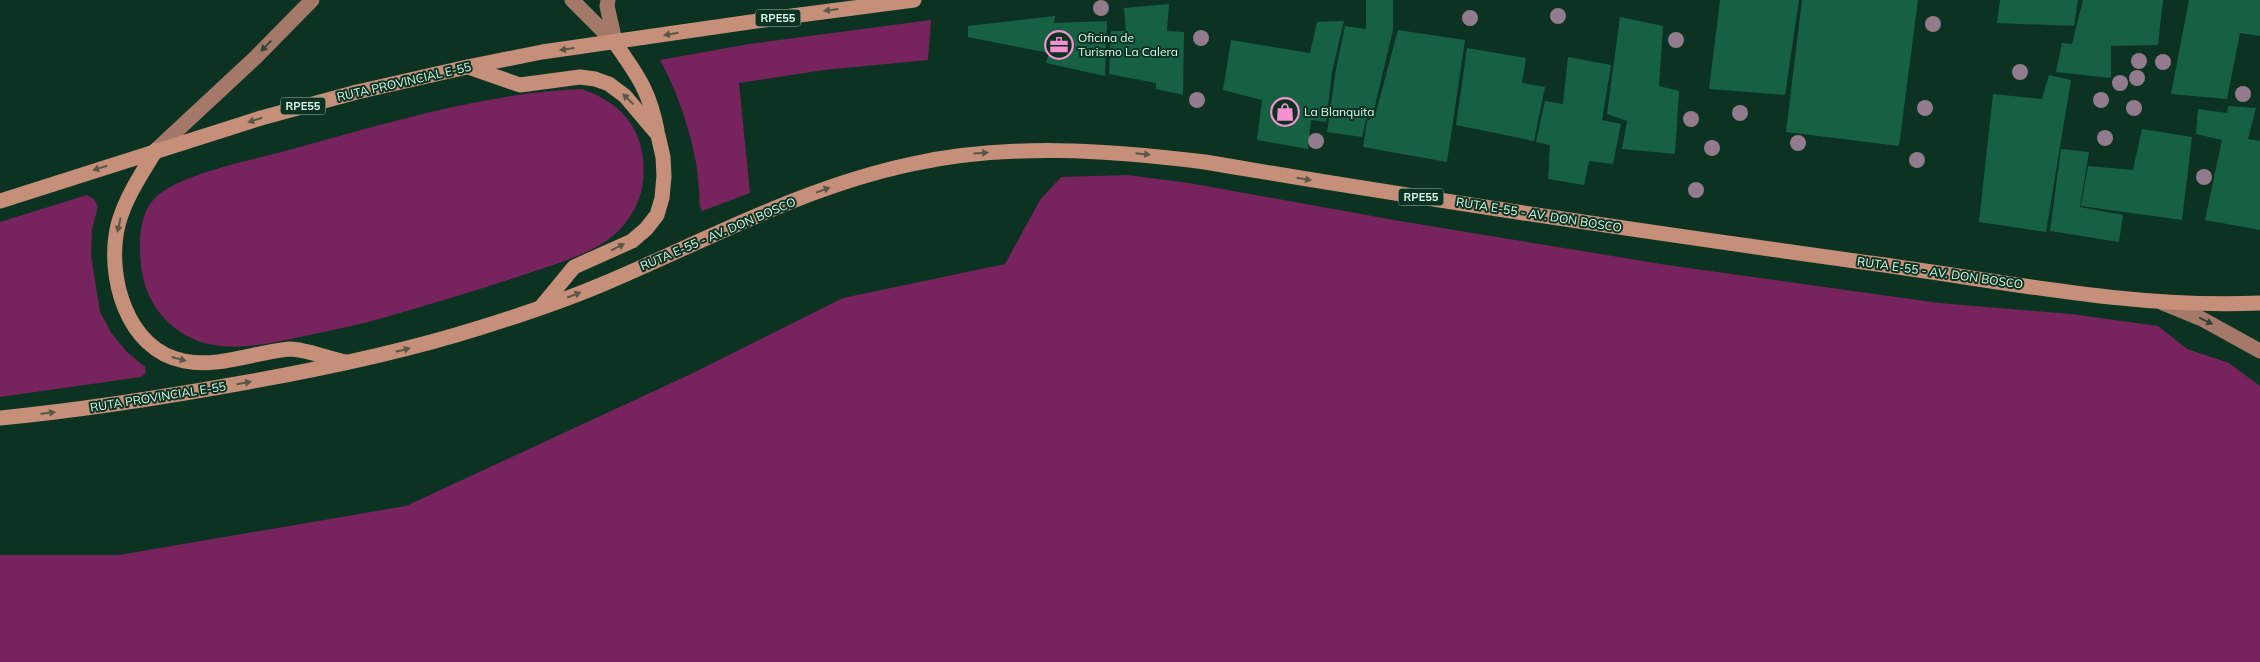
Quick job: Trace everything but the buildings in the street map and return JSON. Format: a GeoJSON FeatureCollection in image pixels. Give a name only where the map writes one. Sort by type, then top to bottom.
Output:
{"type":"FeatureCollection","features":[{"type":"Feature","properties":{"kind":"main road","name":"RUTA PROVINCIAL E-55"},"geometry":{"type":"LineString","coordinates":[[0,201],[261,118],[338,97],[467,67],[542,52],[914,0]]}},
{"type":"Feature","properties":{"kind":"main road"},"geometry":{"type":"LineString","coordinates":[[540,308],[574,267],[632,241],[646,229],[657,215],[662,198],[663,157],[653,108],[644,86],[615,43]]}},
{"type":"Feature","properties":{"kind":"main road"},"geometry":{"type":"LineString","coordinates":[[467,67],[520,85],[571,78],[595,79],[609,84],[625,96],[658,135]]}},
{"type":"Feature","properties":{"kind":"main road"},"geometry":{"type":"LineString","coordinates":[[156,150],[124,209],[118,226],[115,271],[128,315],[139,334],[170,357],[184,362],[204,363],[292,349],[351,364]]}},
{"type":"Feature","properties":{"kind":"main road","name":"RUTA E-55 - AV. DON BOSCO"},"geometry":{"type":"LineString","coordinates":[[602,285],[768,210],[846,182],[911,164],[972,154],[1036,151],[1140,154],[1205,162],[1618,228],[2161,302],[2202,304],[2260,303]]}},
{"type":"Feature","properties":{"kind":"main road","name":"RUTA PROVINCIAL E-55"},"geometry":{"type":"LineString","coordinates":[[0,418],[141,402],[351,364],[412,348],[540,308],[602,285]]}},
{"type":"Feature","properties":{"kind":"street"},"geometry":{"type":"LineString","coordinates":[[156,150],[256,57],[312,0]]}},
{"type":"Feature","properties":{"kind":"street"},"geometry":{"type":"LineString","coordinates":[[572,0],[615,43]]}},
{"type":"Feature","properties":{"kind":"street"},"geometry":{"type":"LineString","coordinates":[[608,0],[615,43]]}},
{"type":"Feature","properties":{"kind":"street"},"geometry":{"type":"LineString","coordinates":[[2161,302],[2202,319],[2260,350]]}},
{"type":"Feature","properties":{"kind":"shaded area"},"geometry":{"type":"Polygon","coordinates":[[[931,20],[928,60],[824,70],[739,83],[750,193],[702,211],[696,162],[688,129],[676,94],[660,60],[749,44],[931,20]]]}},
{"type":"Feature","properties":{"kind":"shaded area"},"geometry":{"type":"Polygon","coordinates":[[[582,89],[604,99],[629,120],[639,140],[644,173],[641,192],[629,219],[604,243],[593,249],[570,259],[405,312],[341,328],[251,346],[211,345],[192,339],[175,328],[159,312],[149,296],[141,266],[141,229],[146,211],[151,203],[168,188],[200,174],[236,163],[432,112],[507,97],[582,89]]]}},
{"type":"Feature","properties":{"kind":"shaded area"},"geometry":{"type":"Polygon","coordinates":[[[1127,175],[1189,183],[1394,220],[1667,265],[1939,303],[2071,314],[2158,326],[2187,349],[2229,363],[2260,386],[2260,662],[0,662],[0,555],[119,555],[406,506],[693,373],[843,298],[1005,264],[1040,200],[1061,177],[1127,175]]]}},
{"type":"Feature","properties":{"kind":"shaded area"},"geometry":{"type":"Polygon","coordinates":[[[87,195],[94,199],[98,207],[92,229],[91,255],[100,312],[112,334],[127,352],[145,367],[146,373],[141,377],[0,397],[0,222],[87,195]]]}},
{"type":"Feature","properties":{"kind":"place","name":"Oficina de Turismo La Calera"},"geometry":{"type":"Point","coordinates":[1059,45]}},
{"type":"Feature","properties":{"kind":"place","name":"La Blanquita"},"geometry":{"type":"Point","coordinates":[1285,112]}}]}
